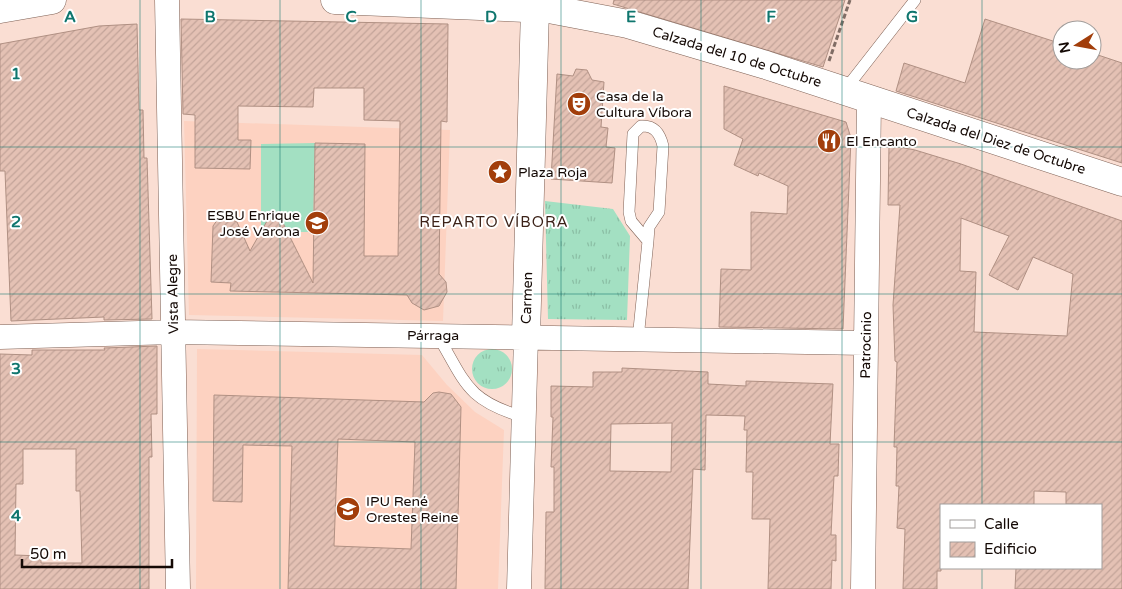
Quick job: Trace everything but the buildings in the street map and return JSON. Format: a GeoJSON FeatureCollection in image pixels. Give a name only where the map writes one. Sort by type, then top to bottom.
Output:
{"type":"FeatureCollection","features":[{"type":"Feature","properties":{"kind":"main road"},"geometry":{"type":"LineString","coordinates":[[0,9],[52,0]]}},
{"type":"Feature","properties":{"kind":"main road","name":"Calzada del 10 de Octubre"},"geometry":{"type":"LineString","coordinates":[[335,0],[546,6],[628,24],[869,100]]}},
{"type":"Feature","properties":{"kind":"main road","name":"Carmen"},"geometry":{"type":"LineString","coordinates":[[526,337],[546,6]]}},
{"type":"Feature","properties":{"kind":"main road","name":"Calzada del Diez de Octubre"},"geometry":{"type":"LineString","coordinates":[[869,100],[1122,182]]}},
{"type":"Feature","properties":{"kind":"street","name":"Vista Alegre"},"geometry":{"type":"LineString","coordinates":[[168,0],[178,589]]}},
{"type":"Feature","properties":{"kind":"street","name":"Patrocinio"},"geometry":{"type":"LineString","coordinates":[[863,589],[869,100]]}},
{"type":"Feature","properties":{"kind":"street","name":"Párraga"},"geometry":{"type":"LineString","coordinates":[[0,338],[174,332],[866,343]]}},
{"type":"Feature","properties":{"kind":"street","name":"Carmen"},"geometry":{"type":"LineString","coordinates":[[519,589],[526,337]]}},
{"type":"Feature","properties":{"kind":"lane"},"geometry":{"type":"LineString","coordinates":[[832,87],[915,0]]}},
{"type":"Feature","properties":{"kind":"lane"},"geometry":{"type":"LineString","coordinates":[[638,339],[648,241],[649,227],[659,212],[663,146],[661,136],[655,129],[648,126],[640,126],[634,134],[629,212],[631,222],[648,241]]}},
{"type":"Feature","properties":{"kind":"lane"},"geometry":{"type":"LineString","coordinates":[[438,336],[472,393],[486,404],[523,417]]}},
{"type":"Feature","properties":{"kind":"path"},"geometry":{"type":"LineString","coordinates":[[832,87],[850,0]]}},
{"type":"Feature","properties":{"kind":"shaded area","name":"ESBU Enrique José Varona"},"geometry":{"type":"Polygon","coordinates":[[[184,121],[450,130],[443,321],[189,315],[184,121]]]}},
{"type":"Feature","properties":{"kind":"shaded area","name":"IPU René Orestes Reine"},"geometry":{"type":"Polygon","coordinates":[[[197,349],[422,355],[447,385],[475,412],[504,430],[498,589],[196,589],[197,349]]]}},
{"type":"Feature","properties":{"kind":"green space"},"geometry":{"type":"Polygon","coordinates":[[[315,143],[313,232],[261,232],[261,144],[315,143]]]}},
{"type":"Feature","properties":{"kind":"green space"},"geometry":{"type":"Polygon","coordinates":[[[545,201],[613,209],[630,236],[627,320],[548,319],[545,201]]]}},
{"type":"Feature","properties":{"kind":"green space"},"geometry":{"type":"Polygon","coordinates":[[[496,349],[503,352],[509,358],[512,369],[511,377],[503,386],[496,389],[488,389],[481,386],[473,377],[472,365],[475,358],[484,350],[496,349]]]}},
{"type":"Feature","properties":{"kind":"place","name":"Casa de la Cultura Víbora"},"geometry":{"type":"Point","coordinates":[579,104]}},
{"type":"Feature","properties":{"kind":"place","name":"El Encanto"},"geometry":{"type":"Point","coordinates":[829,141]}},
{"type":"Feature","properties":{"kind":"place","name":"Plaza Roja"},"geometry":{"type":"Point","coordinates":[500,172]}},
{"type":"Feature","properties":{"kind":"place","name":"ESBU Enrique José Varona"},"geometry":{"type":"Point","coordinates":[317,223]}},
{"type":"Feature","properties":{"kind":"place","name":"IPU René Orestes Reine"},"geometry":{"type":"Point","coordinates":[348,509]}},
{"type":"Feature","properties":{"kind":"district","name":"REPARTO VÍBORA"},"geometry":{"type":"Point","coordinates":[494,222]}}]}
